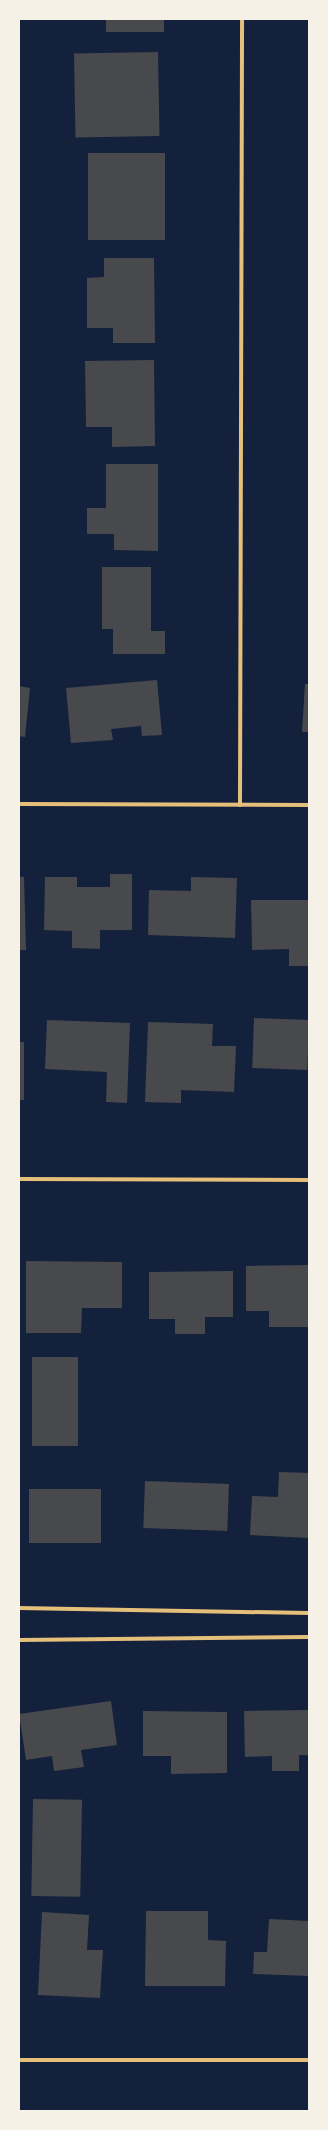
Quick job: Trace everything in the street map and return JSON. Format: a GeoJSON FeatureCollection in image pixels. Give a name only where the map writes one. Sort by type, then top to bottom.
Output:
{"type":"FeatureCollection","features":[{"type":"Feature","properties":{"kind":"street"},"geometry":{"type":"LineString","coordinates":[[240,805],[242,19]]}},
{"type":"Feature","properties":{"kind":"street"},"geometry":{"type":"LineString","coordinates":[[19,804],[309,805]]}},
{"type":"Feature","properties":{"kind":"street"},"geometry":{"type":"LineString","coordinates":[[19,1179],[309,1180]]}},
{"type":"Feature","properties":{"kind":"street"},"geometry":{"type":"LineString","coordinates":[[19,1608],[309,1613]]}},
{"type":"Feature","properties":{"kind":"street"},"geometry":{"type":"LineString","coordinates":[[19,1640],[309,1637]]}},
{"type":"Feature","properties":{"kind":"street"},"geometry":{"type":"LineString","coordinates":[[19,2060],[309,2060]]}},
{"type":"Feature","properties":{"kind":"building"},"geometry":{"type":"Polygon","coordinates":[[[106,19],[164,19],[164,32],[106,32],[106,19]]]}},
{"type":"Feature","properties":{"kind":"building"},"geometry":{"type":"Polygon","coordinates":[[[158,52],[159,136],[75,137],[74,53],[158,52]]]}},
{"type":"Feature","properties":{"kind":"building"},"geometry":{"type":"Polygon","coordinates":[[[88,153],[165,153],[165,240],[88,240],[88,153]]]}},
{"type":"Feature","properties":{"kind":"building"},"geometry":{"type":"Polygon","coordinates":[[[104,258],[154,258],[155,343],[113,343],[113,328],[87,328],[87,278],[104,277],[104,258]]]}},
{"type":"Feature","properties":{"kind":"building"},"geometry":{"type":"Polygon","coordinates":[[[154,360],[155,446],[112,447],[112,427],[86,427],[85,361],[154,360]]]}},
{"type":"Feature","properties":{"kind":"building"},"geometry":{"type":"Polygon","coordinates":[[[106,464],[158,464],[158,551],[114,550],[114,534],[87,534],[87,508],[106,508],[106,464]]]}},
{"type":"Feature","properties":{"kind":"building"},"geometry":{"type":"Polygon","coordinates":[[[102,567],[151,567],[151,631],[165,631],[165,654],[113,654],[113,629],[102,629],[102,567]]]}},
{"type":"Feature","properties":{"kind":"building"},"geometry":{"type":"Polygon","coordinates":[[[157,680],[162,735],[142,736],[141,726],[111,729],[113,740],[71,743],[66,688],[157,680]]]}},
{"type":"Feature","properties":{"kind":"building"},"geometry":{"type":"Polygon","coordinates":[[[305,684],[309,684],[309,732],[302,732],[305,684]]]}},
{"type":"Feature","properties":{"kind":"building"},"geometry":{"type":"Polygon","coordinates":[[[19,686],[30,688],[25,737],[19,736],[19,686]]]}},
{"type":"Feature","properties":{"kind":"building"},"geometry":{"type":"Polygon","coordinates":[[[110,874],[132,874],[132,930],[100,930],[100,949],[72,948],[72,931],[44,930],[45,877],[77,877],[77,887],[110,887],[110,874]]]}},
{"type":"Feature","properties":{"kind":"building"},"geometry":{"type":"Polygon","coordinates":[[[19,877],[24,877],[26,950],[19,950],[19,877]]]}},
{"type":"Feature","properties":{"kind":"building"},"geometry":{"type":"Polygon","coordinates":[[[191,877],[237,878],[235,938],[148,935],[149,890],[191,891],[191,877]]]}},
{"type":"Feature","properties":{"kind":"building"},"geometry":{"type":"Polygon","coordinates":[[[251,900],[309,900],[309,966],[289,966],[289,949],[252,950],[251,900]]]}},
{"type":"Feature","properties":{"kind":"building"},"geometry":{"type":"Polygon","coordinates":[[[254,1018],[309,1020],[307,1070],[252,1068],[254,1018]]]}},
{"type":"Feature","properties":{"kind":"building"},"geometry":{"type":"Polygon","coordinates":[[[47,1020],[130,1023],[127,1103],[106,1102],[107,1072],[45,1069],[47,1020]]]}},
{"type":"Feature","properties":{"kind":"building"},"geometry":{"type":"Polygon","coordinates":[[[148,1022],[213,1024],[212,1046],[236,1046],[234,1092],[181,1090],[181,1103],[145,1102],[148,1022]]]}},
{"type":"Feature","properties":{"kind":"building"},"geometry":{"type":"Polygon","coordinates":[[[19,1042],[24,1042],[24,1100],[19,1100],[19,1042]]]}},
{"type":"Feature","properties":{"kind":"building"},"geometry":{"type":"Polygon","coordinates":[[[26,1261],[122,1262],[122,1308],[82,1308],[81,1333],[26,1333],[26,1261]]]}},
{"type":"Feature","properties":{"kind":"building"},"geometry":{"type":"Polygon","coordinates":[[[308,1265],[308,1327],[269,1327],[269,1311],[246,1311],[246,1266],[308,1265]]]}},
{"type":"Feature","properties":{"kind":"building"},"geometry":{"type":"Polygon","coordinates":[[[233,1271],[233,1317],[205,1317],[205,1334],[175,1334],[175,1319],[149,1319],[149,1272],[233,1271]]]}},
{"type":"Feature","properties":{"kind":"building"},"geometry":{"type":"Polygon","coordinates":[[[32,1357],[78,1357],[78,1446],[32,1446],[32,1357]]]}},
{"type":"Feature","properties":{"kind":"building"},"geometry":{"type":"Polygon","coordinates":[[[279,1472],[309,1473],[309,1538],[250,1535],[252,1496],[278,1497],[279,1472]]]}},
{"type":"Feature","properties":{"kind":"building"},"geometry":{"type":"Polygon","coordinates":[[[145,1481],[229,1484],[227,1531],[143,1528],[145,1481]]]}},
{"type":"Feature","properties":{"kind":"building"},"geometry":{"type":"Polygon","coordinates":[[[29,1489],[101,1489],[101,1543],[29,1543],[29,1489]]]}},
{"type":"Feature","properties":{"kind":"building"},"geometry":{"type":"Polygon","coordinates":[[[111,1701],[117,1745],[81,1750],[84,1767],[54,1771],[52,1756],[26,1760],[19,1714],[111,1701]]]}},
{"type":"Feature","properties":{"kind":"building"},"geometry":{"type":"Polygon","coordinates":[[[309,1710],[309,1755],[299,1755],[299,1771],[272,1771],[272,1756],[245,1757],[244,1711],[309,1710]]]}},
{"type":"Feature","properties":{"kind":"building"},"geometry":{"type":"Polygon","coordinates":[[[143,1711],[227,1712],[227,1773],[171,1774],[171,1756],[143,1756],[143,1711]]]}},
{"type":"Feature","properties":{"kind":"building"},"geometry":{"type":"Polygon","coordinates":[[[33,1799],[82,1800],[80,1897],[31,1896],[33,1799]]]}},
{"type":"Feature","properties":{"kind":"building"},"geometry":{"type":"Polygon","coordinates":[[[146,1911],[208,1911],[208,1940],[226,1941],[225,1986],[145,1986],[146,1911]]]}},
{"type":"Feature","properties":{"kind":"building"},"geometry":{"type":"Polygon","coordinates":[[[42,1912],[89,1915],[87,1950],[103,1950],[100,1998],[38,1995],[42,1912]]]}},
{"type":"Feature","properties":{"kind":"building"},"geometry":{"type":"Polygon","coordinates":[[[269,1919],[309,1921],[309,1976],[253,1974],[254,1952],[267,1952],[269,1919]]]}}]}
